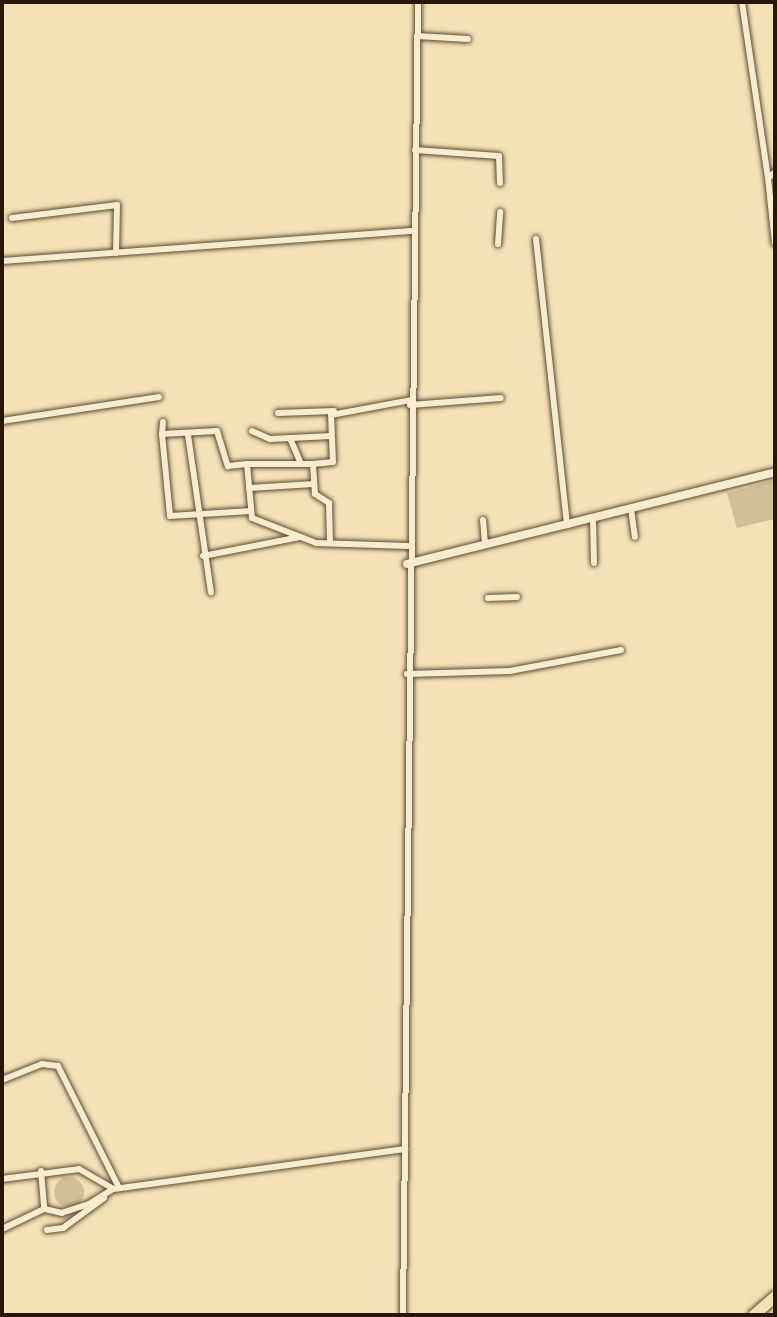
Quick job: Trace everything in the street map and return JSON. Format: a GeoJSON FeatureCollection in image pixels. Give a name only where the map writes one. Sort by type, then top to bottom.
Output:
{"type":"FeatureCollection","features":[{"type":"Feature","properties":{"kind":"highway"},"geometry":{"type":"LineString","coordinates":[[753,1315],[775,1296]]}},
{"type":"Feature","properties":{"kind":"highway"},"geometry":{"type":"LineString","coordinates":[[763,1315],[775,1304]]}},
{"type":"Feature","properties":{"kind":"main road"},"geometry":{"type":"LineString","coordinates":[[407,564],[775,472]]}},
{"type":"Feature","properties":{"kind":"street"},"geometry":{"type":"LineString","coordinates":[[403,1315],[407,564],[418,2]]}},
{"type":"Feature","properties":{"kind":"street"},"geometry":{"type":"LineString","coordinates":[[742,2],[775,243]]}},
{"type":"Feature","properties":{"kind":"street"},"geometry":{"type":"LineString","coordinates":[[417,36],[468,39]]}},
{"type":"Feature","properties":{"kind":"street"},"geometry":{"type":"LineString","coordinates":[[415,150],[499,156],[500,183]]}},
{"type":"Feature","properties":{"kind":"street"},"geometry":{"type":"LineString","coordinates":[[768,178],[775,172]]}},
{"type":"Feature","properties":{"kind":"street"},"geometry":{"type":"LineString","coordinates":[[12,218],[117,205],[116,253]]}},
{"type":"Feature","properties":{"kind":"street"},"geometry":{"type":"LineString","coordinates":[[498,244],[500,212]]}},
{"type":"Feature","properties":{"kind":"street"},"geometry":{"type":"LineString","coordinates":[[2,261],[414,231]]}},
{"type":"Feature","properties":{"kind":"street"},"geometry":{"type":"LineString","coordinates":[[536,239],[567,525]]}},
{"type":"Feature","properties":{"kind":"street"},"geometry":{"type":"LineString","coordinates":[[2,421],[159,397]]}},
{"type":"Feature","properties":{"kind":"street"},"geometry":{"type":"LineString","coordinates":[[278,413],[501,398]]}},
{"type":"Feature","properties":{"kind":"street"},"geometry":{"type":"LineString","coordinates":[[162,434],[188,435],[217,431],[228,466],[333,462],[331,436],[334,411]]}},
{"type":"Feature","properties":{"kind":"street"},"geometry":{"type":"LineString","coordinates":[[163,422],[170,516],[251,511]]}},
{"type":"Feature","properties":{"kind":"street"},"geometry":{"type":"LineString","coordinates":[[252,431],[290,438],[331,436]]}},
{"type":"Feature","properties":{"kind":"street"},"geometry":{"type":"LineString","coordinates":[[188,435],[203,556],[211,592]]}},
{"type":"Feature","properties":{"kind":"street"},"geometry":{"type":"LineString","coordinates":[[290,438],[300,462]]}},
{"type":"Feature","properties":{"kind":"street"},"geometry":{"type":"LineString","coordinates":[[247,464],[252,518],[300,537],[330,543],[408,546]]}},
{"type":"Feature","properties":{"kind":"street"},"geometry":{"type":"LineString","coordinates":[[313,464],[314,484],[329,503],[330,543]]}},
{"type":"Feature","properties":{"kind":"street"},"geometry":{"type":"LineString","coordinates":[[249,488],[314,484]]}},
{"type":"Feature","properties":{"kind":"street"},"geometry":{"type":"LineString","coordinates":[[631,509],[635,537]]}},
{"type":"Feature","properties":{"kind":"street"},"geometry":{"type":"LineString","coordinates":[[593,519],[594,563]]}},
{"type":"Feature","properties":{"kind":"street"},"geometry":{"type":"LineString","coordinates":[[483,520],[485,544]]}},
{"type":"Feature","properties":{"kind":"street"},"geometry":{"type":"LineString","coordinates":[[203,556],[300,537]]}},
{"type":"Feature","properties":{"kind":"street"},"geometry":{"type":"LineString","coordinates":[[488,598],[517,597]]}},
{"type":"Feature","properties":{"kind":"street"},"geometry":{"type":"LineString","coordinates":[[407,674],[510,671],[621,650]]}},
{"type":"Feature","properties":{"kind":"street"},"geometry":{"type":"LineString","coordinates":[[2,1080],[42,1064],[58,1066],[116,1189]]}},
{"type":"Feature","properties":{"kind":"street"},"geometry":{"type":"LineString","coordinates":[[47,1230],[63,1228],[116,1189],[405,1149]]}},
{"type":"Feature","properties":{"kind":"street"},"geometry":{"type":"LineString","coordinates":[[2,1179],[41,1171],[87,1171],[116,1189]]}},
{"type":"Feature","properties":{"kind":"street"},"geometry":{"type":"LineString","coordinates":[[41,1171],[44,1209]]}},
{"type":"Feature","properties":{"kind":"street"},"geometry":{"type":"LineString","coordinates":[[2,1229],[44,1209],[62,1213],[104,1198]]}},
{"type":"Feature","properties":{"kind":"shaded area"},"geometry":{"type":"Polygon","coordinates":[[[775,480],[775,519],[737,528],[727,493],[775,480]]]}},
{"type":"Feature","properties":{"kind":"shaded area"},"geometry":{"type":"Polygon","coordinates":[[[69,1177],[80,1181],[84,1192],[80,1203],[69,1207],[58,1203],[54,1192],[58,1181],[69,1177]]]}}]}
